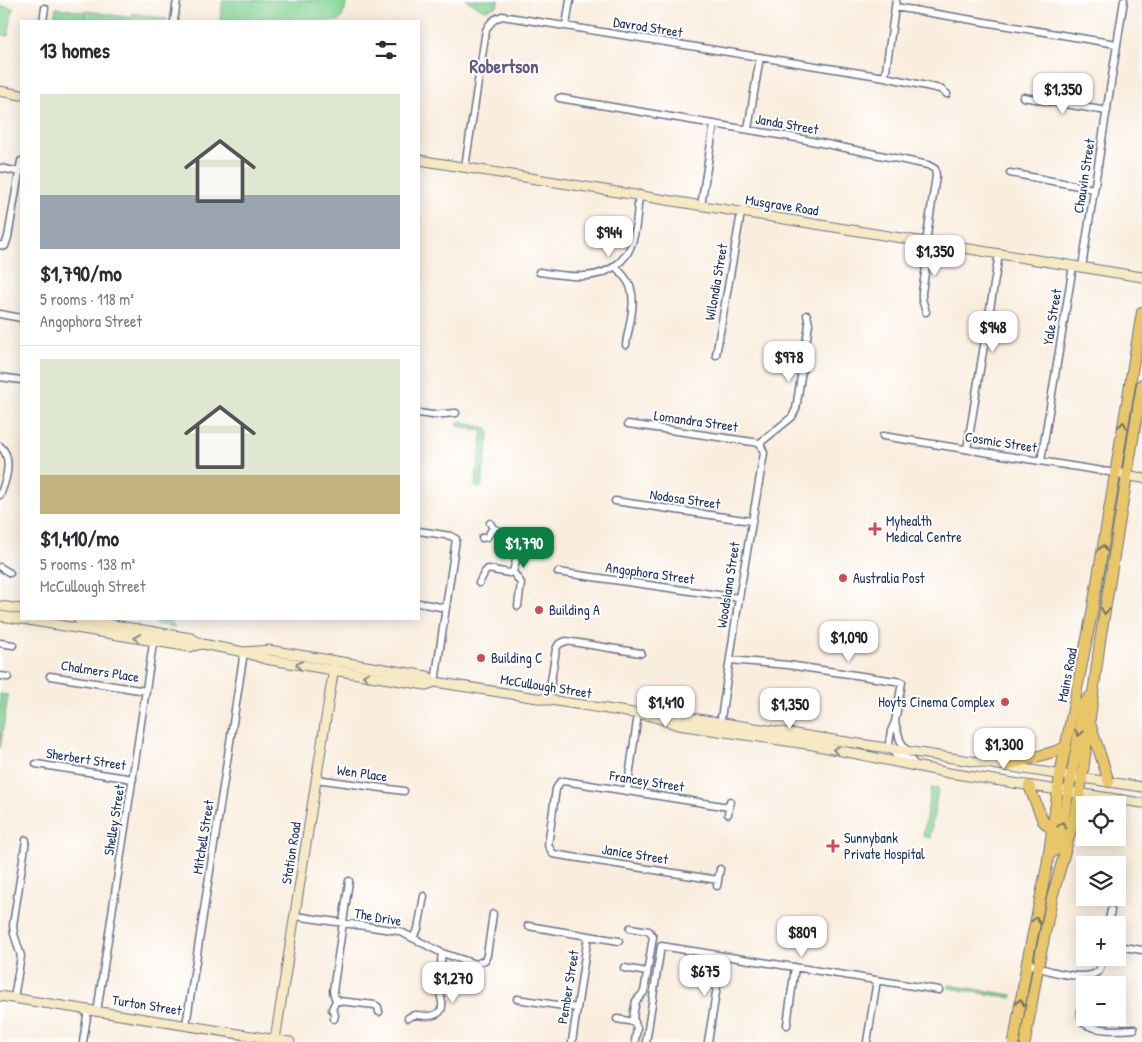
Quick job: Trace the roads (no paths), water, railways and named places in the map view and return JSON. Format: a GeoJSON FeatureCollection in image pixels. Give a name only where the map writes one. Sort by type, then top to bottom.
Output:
{"type":"FeatureCollection","features":[{"type":"Feature","properties":{"kind":"main road"},"geometry":{"type":"LineString","coordinates":[[0,91],[20,95]]}},
{"type":"Feature","properties":{"kind":"main road","name":"Musgrave Road"},"geometry":{"type":"LineString","coordinates":[[420,160],[639,194],[701,206],[1142,277]]}},
{"type":"Feature","properties":{"kind":"main road","name":"Mains Road"},"geometry":{"type":"LineString","coordinates":[[1014,1042],[1027,962],[1048,855],[1057,790],[1091,622],[1142,312]]}},
{"type":"Feature","properties":{"kind":"main road","name":"Mains Road"},"geometry":{"type":"LineString","coordinates":[[1080,793],[1093,693],[1142,384]]}},
{"type":"Feature","properties":{"kind":"main road"},"geometry":{"type":"LineString","coordinates":[[1115,473],[1142,478]]}},
{"type":"Feature","properties":{"kind":"main road"},"geometry":{"type":"LineString","coordinates":[[0,606],[20,609]]}},
{"type":"Feature","properties":{"kind":"main road","name":"McCullough Street"},"geometry":{"type":"LineString","coordinates":[[0,616],[20,618]]}},
{"type":"Feature","properties":{"kind":"main road","name":"McCullough Street"},"geometry":{"type":"LineString","coordinates":[[34,620],[154,636]]}},
{"type":"Feature","properties":{"kind":"main road","name":"McCullough Street"},"geometry":{"type":"LineString","coordinates":[[82,620],[190,646],[202,644],[244,652],[269,650],[334,666],[426,684],[435,682],[652,716],[679,716],[720,727],[917,767],[1097,796]]}},
{"type":"Feature","properties":{"kind":"main road","name":"Station Road"},"geometry":{"type":"LineString","coordinates":[[283,1041],[295,916],[334,666]]}},
{"type":"Feature","properties":{"kind":"main road"},"geometry":{"type":"LineString","coordinates":[[1048,855],[1057,849],[1084,704],[1093,693]]}},
{"type":"Feature","properties":{"kind":"main road"},"geometry":{"type":"LineString","coordinates":[[1090,722],[1109,782]]}},
{"type":"Feature","properties":{"kind":"main road","name":"McCullough Street"},"geometry":{"type":"LineString","coordinates":[[720,727],[891,749],[1142,788]]}},
{"type":"Feature","properties":{"kind":"main road"},"geometry":{"type":"LineString","coordinates":[[1006,766],[1066,747]]}},
{"type":"Feature","properties":{"kind":"main road"},"geometry":{"type":"LineString","coordinates":[[1030,786],[1044,821],[1052,830]]}},
{"type":"Feature","properties":{"kind":"main road","name":"McCullough Street"},"geometry":{"type":"LineString","coordinates":[[1126,801],[1142,803]]}},
{"type":"Feature","properties":{"kind":"main road","name":"Mains Road"},"geometry":{"type":"LineString","coordinates":[[1026,1042],[1038,968],[1056,884],[1076,822]]}},
{"type":"Feature","properties":{"kind":"main road","name":"Turton Street"},"geometry":{"type":"LineString","coordinates":[[0,996],[283,1041]]}},
{"type":"Feature","properties":{"kind":"street"},"geometry":{"type":"LineString","coordinates":[[174,20],[177,0]]}},
{"type":"Feature","properties":{"kind":"street"},"geometry":{"type":"LineString","coordinates":[[566,26],[570,0]]}},
{"type":"Feature","properties":{"kind":"street","name":"Chauvin Street"},"geometry":{"type":"LineString","coordinates":[[1078,266],[1094,189],[1124,0]]}},
{"type":"Feature","properties":{"kind":"street"},"geometry":{"type":"LineString","coordinates":[[885,77],[896,3],[1116,44]]}},
{"type":"Feature","properties":{"kind":"street"},"geometry":{"type":"LineString","coordinates":[[43,20],[45,8]]}},
{"type":"Feature","properties":{"kind":"street","name":"Davrod Street"},"geometry":{"type":"LineString","coordinates":[[466,167],[486,30],[490,22],[502,16],[885,77],[940,89],[947,94]]}},
{"type":"Feature","properties":{"kind":"street"},"geometry":{"type":"LineString","coordinates":[[748,129],[760,57]]}},
{"type":"Feature","properties":{"kind":"street"},"geometry":{"type":"LineString","coordinates":[[1023,97],[1107,111]]}},
{"type":"Feature","properties":{"kind":"street","name":"Janda Street"},"geometry":{"type":"LineString","coordinates":[[560,98],[748,129],[928,165],[934,169],[936,176],[922,292],[926,312]]}},
{"type":"Feature","properties":{"kind":"street"},"geometry":{"type":"LineString","coordinates":[[701,206],[714,124]]}},
{"type":"Feature","properties":{"kind":"street"},"geometry":{"type":"LineString","coordinates":[[0,168],[20,172],[6,246],[0,245]]}},
{"type":"Feature","properties":{"kind":"street"},"geometry":{"type":"LineString","coordinates":[[1010,173],[1094,189]]}},
{"type":"Feature","properties":{"kind":"street"},"geometry":{"type":"LineString","coordinates":[[539,272],[585,277],[605,272],[615,266],[628,253],[633,236],[639,194]]}},
{"type":"Feature","properties":{"kind":"street","name":"Wilondia Street"},"geometry":{"type":"LineString","coordinates":[[716,356],[741,212]]}},
{"type":"Feature","properties":{"kind":"street"},"geometry":{"type":"LineString","coordinates":[[967,449],[999,254]]}},
{"type":"Feature","properties":{"kind":"street"},"geometry":{"type":"LineString","coordinates":[[615,266],[624,275],[632,290],[626,345]]}},
{"type":"Feature","properties":{"kind":"street","name":"Yale Street"},"geometry":{"type":"LineString","coordinates":[[1041,461],[1078,266]]}},
{"type":"Feature","properties":{"kind":"street"},"geometry":{"type":"LineString","coordinates":[[0,314],[20,318]]}},
{"type":"Feature","properties":{"kind":"street"},"geometry":{"type":"LineString","coordinates":[[760,443],[792,417],[796,409],[809,324],[808,315]]}},
{"type":"Feature","properties":{"kind":"street"},"geometry":{"type":"LineString","coordinates":[[0,377],[20,380]]}},
{"type":"Feature","properties":{"kind":"street"},"geometry":{"type":"LineString","coordinates":[[420,413],[447,415],[456,413]]}},
{"type":"Feature","properties":{"kind":"street","name":"Lomandra Street"},"geometry":{"type":"LineString","coordinates":[[628,424],[760,443]]}},
{"type":"Feature","properties":{"kind":"street","name":"Cosmic Street"},"geometry":{"type":"LineString","coordinates":[[883,436],[1115,473]]}},
{"type":"Feature","properties":{"kind":"street","name":"Woodsiana Street"},"geometry":{"type":"LineString","coordinates":[[720,727],[751,521],[764,453],[760,443]]}},
{"type":"Feature","properties":{"kind":"street"},"geometry":{"type":"LineString","coordinates":[[0,446],[6,455],[7,471],[6,480],[0,495]]}},
{"type":"Feature","properties":{"kind":"street","name":"Nodosa Street"},"geometry":{"type":"LineString","coordinates":[[615,501],[751,521]]}},
{"type":"Feature","properties":{"kind":"street"},"geometry":{"type":"LineString","coordinates":[[482,538],[487,537],[491,526],[522,541]]}},
{"type":"Feature","properties":{"kind":"street"},"geometry":{"type":"LineString","coordinates":[[420,531],[451,536],[456,539],[435,682]]}},
{"type":"Feature","properties":{"kind":"street"},"geometry":{"type":"LineString","coordinates":[[518,606],[521,584],[513,572],[522,541],[525,538],[550,538]]}},
{"type":"Feature","properties":{"kind":"street"},"geometry":{"type":"LineString","coordinates":[[0,567],[10,573]]}},
{"type":"Feature","properties":{"kind":"street"},"geometry":{"type":"LineString","coordinates":[[479,583],[488,569],[513,572]]}},
{"type":"Feature","properties":{"kind":"street","name":"Angophora Street"},"geometry":{"type":"LineString","coordinates":[[558,572],[739,598]]}},
{"type":"Feature","properties":{"kind":"street"},"geometry":{"type":"LineString","coordinates":[[420,603],[446,608]]}},
{"type":"Feature","properties":{"kind":"street","name":"Shelley Street"},"geometry":{"type":"LineString","coordinates":[[83,1042],[92,1011],[133,780],[154,636]]}},
{"type":"Feature","properties":{"kind":"street"},"geometry":{"type":"LineString","coordinates":[[548,700],[556,649],[560,644],[566,641],[641,653]]}},
{"type":"Feature","properties":{"kind":"street"},"geometry":{"type":"LineString","coordinates":[[0,643],[13,645]]}},
{"type":"Feature","properties":{"kind":"street","name":"Mitchell Street"},"geometry":{"type":"LineString","coordinates":[[186,1025],[244,652]]}},
{"type":"Feature","properties":{"kind":"street"},"geometry":{"type":"LineString","coordinates":[[730,660],[788,665],[902,682],[890,740],[891,749],[898,756],[911,760],[917,767]]}},
{"type":"Feature","properties":{"kind":"street"},"geometry":{"type":"LineString","coordinates":[[0,676],[8,678]]}},
{"type":"Feature","properties":{"kind":"street","name":"Chalmers Place"},"geometry":{"type":"LineString","coordinates":[[50,676],[146,691]]}},
{"type":"Feature","properties":{"kind":"street"},"geometry":{"type":"LineString","coordinates":[[627,791],[638,714]]}},
{"type":"Feature","properties":{"kind":"street"},"geometry":{"type":"LineString","coordinates":[[895,722],[899,738],[907,752]]}},
{"type":"Feature","properties":{"kind":"street","name":"Sherbert Street"},"geometry":{"type":"LineString","coordinates":[[36,764],[133,780]]}},
{"type":"Feature","properties":{"kind":"street","name":"Wen Place"},"geometry":{"type":"LineString","coordinates":[[316,779],[404,791]]}},
{"type":"Feature","properties":{"kind":"street","name":"Francey Street"},"geometry":{"type":"LineString","coordinates":[[549,850],[548,845],[556,788],[560,782],[564,781],[729,807]]}},
{"type":"Feature","properties":{"kind":"street"},"geometry":{"type":"LineString","coordinates":[[14,998],[21,956],[13,925],[26,840]]}},
{"type":"Feature","properties":{"kind":"street","name":"Janice Street"},"geometry":{"type":"LineString","coordinates":[[549,850],[553,854],[718,883],[720,869]]}},
{"type":"Feature","properties":{"kind":"street"},"geometry":{"type":"LineString","coordinates":[[348,881],[333,991],[337,999],[346,1003],[375,1005],[378,1007],[379,1012]]}},
{"type":"Feature","properties":{"kind":"street"},"geometry":{"type":"LineString","coordinates":[[413,937],[418,929],[424,896]]}},
{"type":"Feature","properties":{"kind":"street"},"geometry":{"type":"LineString","coordinates":[[1110,916],[1111,910]]}},
{"type":"Feature","properties":{"kind":"street","name":"The Drive"},"geometry":{"type":"LineString","coordinates":[[295,916],[399,931],[442,952],[476,964],[482,962],[487,954],[493,914]]}},
{"type":"Feature","properties":{"kind":"street"},"geometry":{"type":"LineString","coordinates":[[528,926],[619,941]]}},
{"type":"Feature","properties":{"kind":"street"},"geometry":{"type":"LineString","coordinates":[[630,928],[649,931],[653,937],[644,992],[636,1001],[633,1019],[637,1028],[635,1042]]}},
{"type":"Feature","properties":{"kind":"street","name":"Pember Street"},"geometry":{"type":"LineString","coordinates":[[572,1042],[588,936]]}},
{"type":"Feature","properties":{"kind":"street"},"geometry":{"type":"LineString","coordinates":[[646,1042],[661,946],[939,990]]}},
{"type":"Feature","properties":{"kind":"street"},"geometry":{"type":"LineString","coordinates":[[1126,947],[1142,950]]}},
{"type":"Feature","properties":{"kind":"street"},"geometry":{"type":"LineString","coordinates":[[408,1018],[415,1014],[429,1017],[437,1015],[441,1010],[442,1001],[437,982],[441,968],[442,952]]}},
{"type":"Feature","properties":{"kind":"street"},"geometry":{"type":"LineString","coordinates":[[708,1042],[722,956]]}},
{"type":"Feature","properties":{"kind":"street"},"geometry":{"type":"LineString","coordinates":[[1027,962],[1038,968],[1082,976]]}},
{"type":"Feature","properties":{"kind":"street"},"geometry":{"type":"LineString","coordinates":[[1089,976],[1099,971],[1101,966]]}},
{"type":"Feature","properties":{"kind":"street"},"geometry":{"type":"LineString","coordinates":[[624,968],[647,972]]}},
{"type":"Feature","properties":{"kind":"street"},"geometry":{"type":"LineString","coordinates":[[787,1024],[795,968]]}},
{"type":"Feature","properties":{"kind":"street"},"geometry":{"type":"LineString","coordinates":[[867,1042],[877,980]]}},
{"type":"Feature","properties":{"kind":"street"},"geometry":{"type":"LineString","coordinates":[[334,1019],[335,1015],[332,1009],[337,999]]}},
{"type":"Feature","properties":{"kind":"street"},"geometry":{"type":"LineString","coordinates":[[517,999],[577,1008]]}},
{"type":"Feature","properties":{"kind":"street"},"geometry":{"type":"LineString","coordinates":[[617,1019],[635,1022]]}},
{"type":"Feature","properties":{"kind":"street"},"geometry":{"type":"LineString","coordinates":[[1087,1026],[1117,1031],[1134,1029]]}},
{"type":"Feature","properties":{"kind":"place","name":"Myhealth Medical Centre"},"geometry":{"type":"Point","coordinates":[875,529]}},
{"type":"Feature","properties":{"kind":"place","name":"Australia Post"},"geometry":{"type":"Point","coordinates":[843,578]}},
{"type":"Feature","properties":{"kind":"place","name":"Building A"},"geometry":{"type":"Point","coordinates":[539,610]}},
{"type":"Feature","properties":{"kind":"place","name":"Building C"},"geometry":{"type":"Point","coordinates":[481,658]}},
{"type":"Feature","properties":{"kind":"place","name":"Hoyts Cinema Complex"},"geometry":{"type":"Point","coordinates":[1005,702]}},
{"type":"Feature","properties":{"kind":"place","name":"Sunnybank Private Hospital"},"geometry":{"type":"Point","coordinates":[833,846]}},
{"type":"Feature","properties":{"kind":"district","name":"Robertson"},"geometry":{"type":"Point","coordinates":[504,66]}}]}
